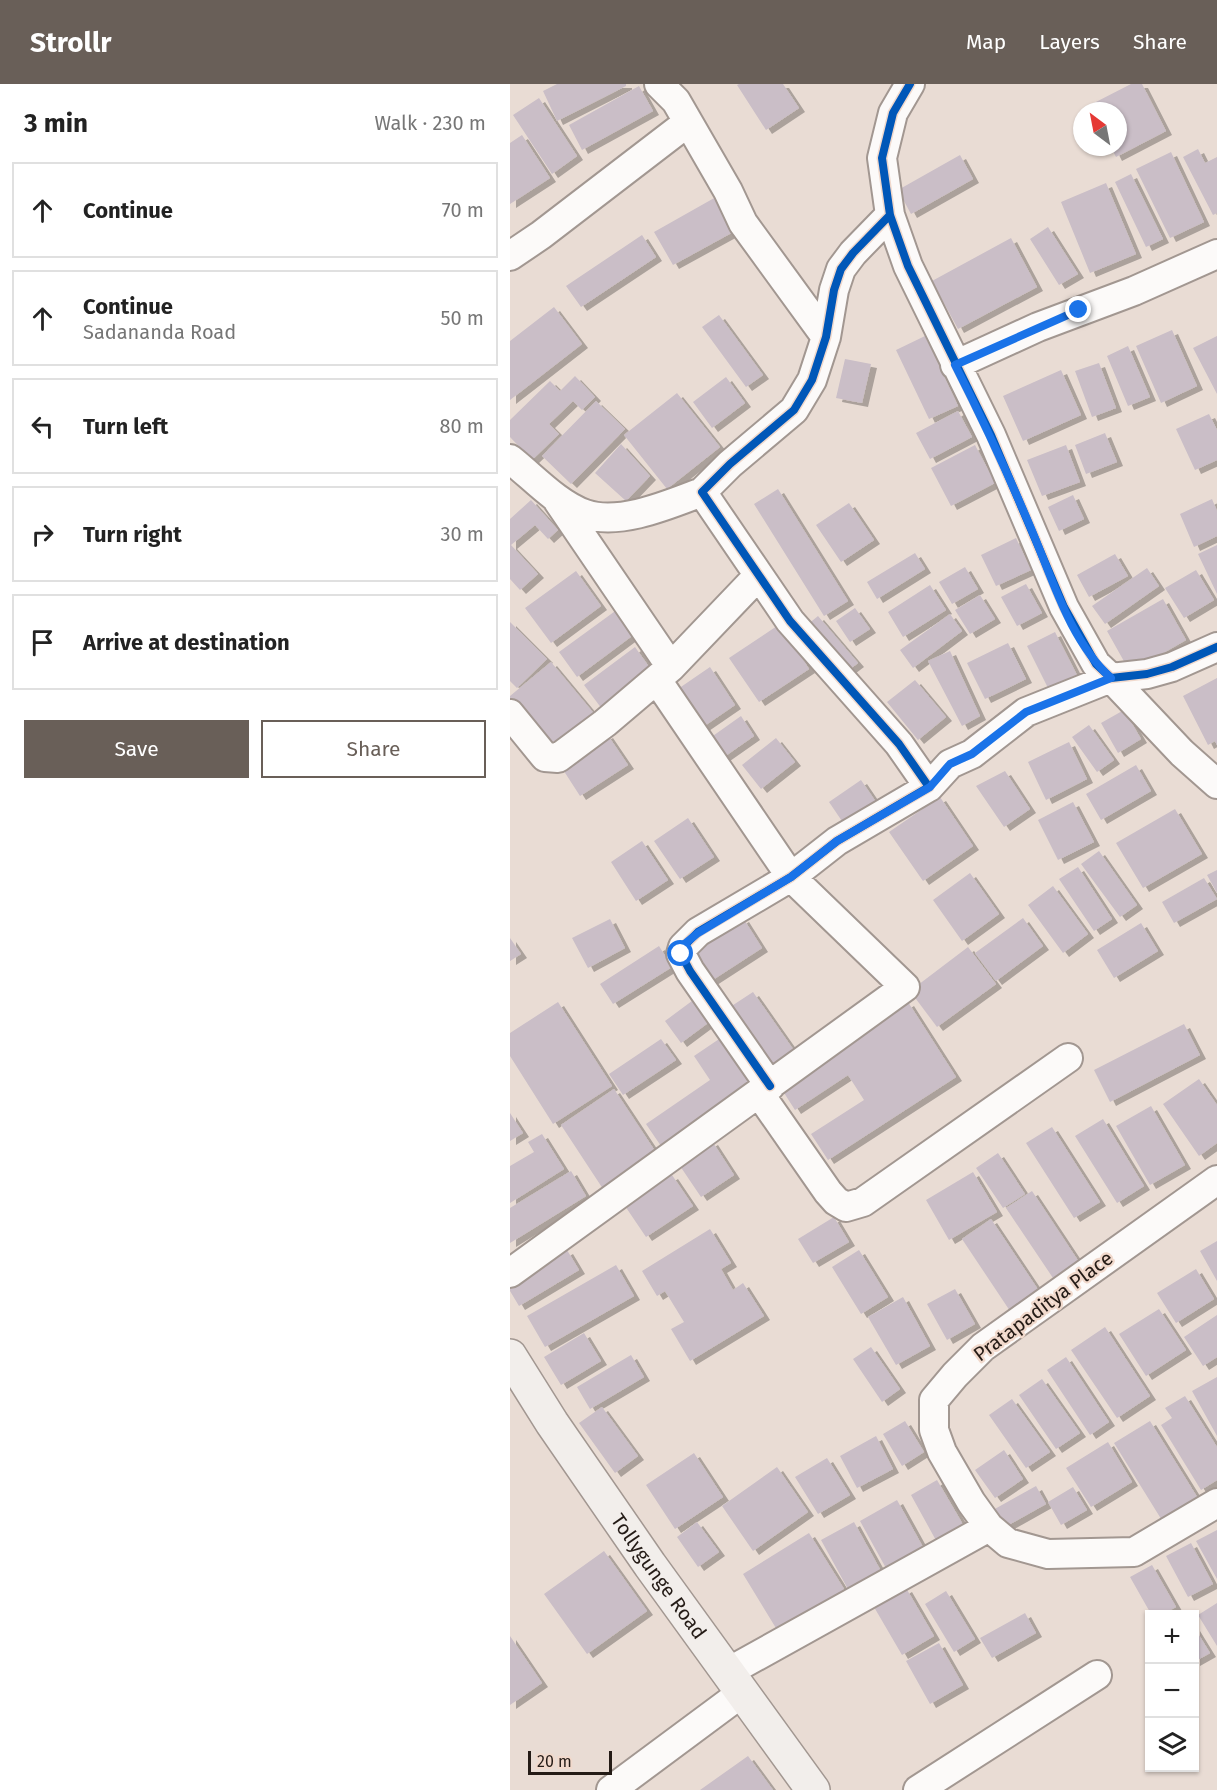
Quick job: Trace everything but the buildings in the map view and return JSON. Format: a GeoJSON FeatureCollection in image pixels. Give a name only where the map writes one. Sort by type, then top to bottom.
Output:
{"type":"FeatureCollection","features":[{"type":"Feature","properties":{"kind":"street"},"geometry":{"type":"LineString","coordinates":[[659,84],[676,101],[728,191],[742,223],[826,337]]}},
{"type":"Feature","properties":{"kind":"street"},"geometry":{"type":"LineString","coordinates":[[910,84],[893,113],[882,158],[891,215],[908,266],[991,435],[1064,607],[1096,664],[1182,753],[1217,784]]}},
{"type":"Feature","properties":{"kind":"street"},"geometry":{"type":"LineString","coordinates":[[510,256],[541,235],[687,123]]}},
{"type":"Feature","properties":{"kind":"street"},"geometry":{"type":"LineString","coordinates":[[510,459],[555,496],[586,514],[618,517],[655,509],[702,492],[730,464],[794,410],[812,380],[826,337],[834,290],[841,269],[853,253],[891,215]]}},
{"type":"Feature","properties":{"kind":"street"},"geometry":{"type":"LineString","coordinates":[[955,365],[1038,327],[1134,291],[1217,254]]}},
{"type":"Feature","properties":{"kind":"street"},"geometry":{"type":"LineString","coordinates":[[702,492],[790,621],[899,744],[930,787]]}},
{"type":"Feature","properties":{"kind":"street"},"geometry":{"type":"LineString","coordinates":[[510,1273],[904,987],[791,877],[555,496]]}},
{"type":"Feature","properties":{"kind":"street"},"geometry":{"type":"LineString","coordinates":[[510,714],[545,757],[558,758],[605,723],[664,673],[758,576]]}},
{"type":"Feature","properties":{"kind":"street"},"geometry":{"type":"LineString","coordinates":[[1068,1059],[863,1202],[846,1207],[828,1192],[690,971],[681,954],[682,946],[698,933],[791,877],[837,841],[930,787],[950,764],[972,754],[1026,712],[1111,678],[1155,672],[1217,647]]}},
{"type":"Feature","properties":{"kind":"street","name":"Pratapaditya Place"},"geometry":{"type":"LineString","coordinates":[[1217,1180],[983,1347],[934,1400],[934,1430],[942,1452],[971,1502],[990,1527],[1008,1543],[1048,1554],[1134,1552],[1217,1503]]}},
{"type":"Feature","properties":{"kind":"street","name":"Tollygunge Road"},"geometry":{"type":"LineString","coordinates":[[510,1356],[552,1423],[643,1555],[735,1682],[806,1788]]}},
{"type":"Feature","properties":{"kind":"street"},"geometry":{"type":"LineString","coordinates":[[611,1790],[735,1682],[990,1527]]}},
{"type":"Feature","properties":{"kind":"street"},"geometry":{"type":"LineString","coordinates":[[918,1790],[1097,1675]]}},
{"type":"Feature","properties":{"kind":"cycle path"},"geometry":{"type":"LineString","coordinates":[[910,84],[893,113],[882,158],[890,215],[908,266],[991,435],[1064,607],[1096,664],[1111,678],[1147,674],[1172,667],[1217,647]]}},
{"type":"Feature","properties":{"kind":"cycle path"},"geometry":{"type":"LineString","coordinates":[[770,1086],[690,971],[681,954],[683,947],[698,932],[791,877],[837,841],[929,787],[899,744],[790,621],[702,492],[730,464],[794,410],[812,380],[826,337],[834,290],[841,269],[853,253],[890,215]]}},
{"type":"Feature","properties":{"kind":"route"},"geometry":{"type":"LineString","coordinates":[[681,954],[682,946],[698,933],[791,877],[837,841],[930,787],[950,764],[972,754],[1026,712],[1111,678],[1096,664],[1064,607],[991,435],[955,365],[1079,310]]}}]}
